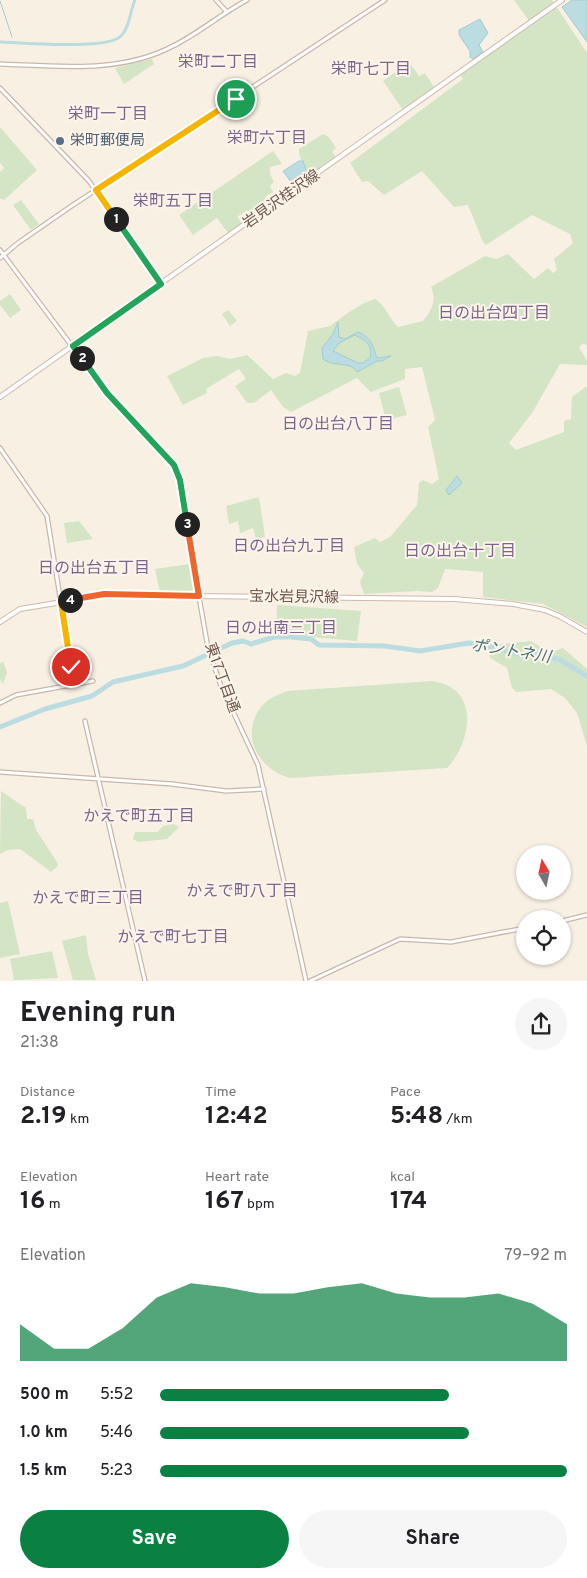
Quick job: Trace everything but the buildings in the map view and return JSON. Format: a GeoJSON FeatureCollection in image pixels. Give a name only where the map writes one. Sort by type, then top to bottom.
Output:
{"type":"FeatureCollection","features":[{"type":"Feature","properties":{"kind":"main road","name":"岩見沢桂沢線"},"geometry":{"type":"LineString","coordinates":[[0,397],[562,0]]}},
{"type":"Feature","properties":{"kind":"main road","name":"宝水岩見沢線"},"geometry":{"type":"LineString","coordinates":[[0,622],[18,610],[104,594],[471,600],[545,610],[587,632]]}},
{"type":"Feature","properties":{"kind":"street"},"geometry":{"type":"LineString","coordinates":[[216,0],[227,12]]}},
{"type":"Feature","properties":{"kind":"street"},"geometry":{"type":"LineString","coordinates":[[0,64],[97,66],[128,62],[173,46],[247,0]]}},
{"type":"Feature","properties":{"kind":"street"},"geometry":{"type":"LineString","coordinates":[[0,258],[24,238],[385,0]]}},
{"type":"Feature","properties":{"kind":"street"},"geometry":{"type":"LineString","coordinates":[[0,88],[96,190],[161,284]]}},
{"type":"Feature","properties":{"kind":"street","name":"東17丁目通"},"geometry":{"type":"LineString","coordinates":[[0,250],[107,393],[176,468],[180,480],[208,648],[232,712],[251,748],[264,789],[306,980]]}},
{"type":"Feature","properties":{"kind":"street"},"geometry":{"type":"LineString","coordinates":[[0,448],[47,514],[74,684]]}},
{"type":"Feature","properties":{"kind":"street"},"geometry":{"type":"LineString","coordinates":[[0,704],[12,696],[93,680]]}},
{"type":"Feature","properties":{"kind":"street"},"geometry":{"type":"LineString","coordinates":[[85,721],[144,980]]}},
{"type":"Feature","properties":{"kind":"street"},"geometry":{"type":"LineString","coordinates":[[0,772],[237,791],[264,789]]}},
{"type":"Feature","properties":{"kind":"street"},"geometry":{"type":"LineString","coordinates":[[571,919],[587,915]]}},
{"type":"Feature","properties":{"kind":"street"},"geometry":{"type":"LineString","coordinates":[[310,980],[400,940],[451,942],[516,930]]}},
{"type":"Feature","properties":{"kind":"green space"},"geometry":{"type":"Polygon","coordinates":[[[514,0],[552,0],[587,53],[587,346],[584,343],[579,347],[587,361],[587,365],[560,364],[532,413],[509,443],[516,450],[564,432],[564,421],[571,419],[572,397],[587,386],[587,627],[543,604],[483,597],[483,572],[445,569],[438,588],[432,592],[364,594],[360,582],[364,573],[357,564],[354,547],[375,538],[380,542],[390,537],[417,505],[419,483],[423,480],[432,484],[439,479],[428,427],[435,420],[422,367],[405,369],[405,379],[371,392],[357,378],[291,412],[283,407],[271,390],[254,403],[247,403],[235,386],[246,379],[239,369],[206,389],[207,393],[183,405],[167,376],[203,358],[217,356],[230,359],[247,355],[273,379],[286,373],[295,376],[300,373],[308,331],[330,326],[364,303],[375,299],[382,305],[398,327],[423,321],[433,305],[434,296],[431,287],[485,256],[496,259],[508,254],[534,279],[548,268],[553,273],[557,270],[554,259],[573,243],[570,234],[532,215],[486,245],[483,242],[468,205],[454,207],[422,171],[384,195],[368,181],[362,182],[350,163],[463,79],[460,74],[532,25],[514,0]]]}},
{"type":"Feature","properties":{"kind":"green space"},"geometry":{"type":"Polygon","coordinates":[[[152,59],[154,64],[124,84],[115,68],[152,59]]]}},
{"type":"Feature","properties":{"kind":"green space"},"geometry":{"type":"Polygon","coordinates":[[[409,62],[419,76],[425,73],[434,87],[403,110],[383,81],[409,62]]]}},
{"type":"Feature","properties":{"kind":"green space"},"geometry":{"type":"Polygon","coordinates":[[[0,127],[37,170],[4,200],[0,198],[0,172],[4,168],[0,163],[0,127]]]}},
{"type":"Feature","properties":{"kind":"green space"},"geometry":{"type":"Polygon","coordinates":[[[323,134],[329,137],[336,148],[332,152],[336,157],[311,174],[302,163],[299,149],[323,134]]]}},
{"type":"Feature","properties":{"kind":"green space"},"geometry":{"type":"Polygon","coordinates":[[[273,151],[282,164],[270,167],[270,174],[274,182],[270,186],[273,192],[266,196],[265,206],[251,216],[247,210],[237,217],[242,223],[228,233],[217,218],[193,235],[179,215],[273,151]]]}},
{"type":"Feature","properties":{"kind":"green space"},"geometry":{"type":"Polygon","coordinates":[[[21,200],[39,224],[31,230],[13,205],[21,200]]]}},
{"type":"Feature","properties":{"kind":"green space"},"geometry":{"type":"Polygon","coordinates":[[[10,294],[21,310],[10,318],[0,305],[0,301],[10,294]]]}},
{"type":"Feature","properties":{"kind":"green space"},"geometry":{"type":"Polygon","coordinates":[[[228,310],[237,321],[230,326],[222,314],[228,310]]]}},
{"type":"Feature","properties":{"kind":"green space"},"geometry":{"type":"Polygon","coordinates":[[[399,387],[407,415],[386,420],[379,393],[399,387]]]}},
{"type":"Feature","properties":{"kind":"green space"},"geometry":{"type":"Polygon","coordinates":[[[259,497],[265,537],[256,539],[253,528],[240,533],[238,521],[229,524],[226,506],[259,497]]]}},
{"type":"Feature","properties":{"kind":"green space"},"geometry":{"type":"Polygon","coordinates":[[[79,521],[93,539],[67,543],[64,523],[79,521]]]}},
{"type":"Feature","properties":{"kind":"green space"},"geometry":{"type":"Polygon","coordinates":[[[190,564],[195,593],[160,592],[155,569],[190,564]]]}},
{"type":"Feature","properties":{"kind":"green space"},"geometry":{"type":"Polygon","coordinates":[[[277,605],[361,611],[357,641],[276,634],[277,605]]]}},
{"type":"Feature","properties":{"kind":"green space"},"geometry":{"type":"Polygon","coordinates":[[[531,641],[550,653],[563,648],[587,669],[587,746],[577,713],[565,698],[551,689],[516,692],[512,688],[507,668],[490,658],[488,649],[495,645],[531,641]]]}},
{"type":"Feature","properties":{"kind":"green space"},"geometry":{"type":"Polygon","coordinates":[[[3,661],[7,672],[3,684],[0,679],[0,664],[3,661]]]}},
{"type":"Feature","properties":{"kind":"green space"},"geometry":{"type":"Polygon","coordinates":[[[432,681],[447,685],[457,692],[464,702],[467,713],[467,725],[460,749],[447,768],[290,778],[279,774],[261,759],[252,740],[255,718],[261,707],[270,699],[288,691],[432,681]]]}},
{"type":"Feature","properties":{"kind":"green space"},"geometry":{"type":"Polygon","coordinates":[[[1,791],[26,808],[27,819],[33,819],[36,830],[57,862],[58,866],[51,872],[20,849],[8,850],[0,854],[1,791]]]}},
{"type":"Feature","properties":{"kind":"green space"},"geometry":{"type":"Polygon","coordinates":[[[174,824],[179,827],[167,839],[138,842],[133,839],[135,832],[157,832],[163,826],[174,824]]]}},
{"type":"Feature","properties":{"kind":"green space"},"geometry":{"type":"Polygon","coordinates":[[[8,901],[20,954],[0,958],[0,903],[8,901]]]}},
{"type":"Feature","properties":{"kind":"green space"},"geometry":{"type":"Polygon","coordinates":[[[86,935],[88,954],[96,980],[73,980],[62,941],[86,935]]]}},
{"type":"Feature","properties":{"kind":"green space"},"geometry":{"type":"Polygon","coordinates":[[[52,951],[58,978],[14,980],[10,959],[52,951]]]}},
{"type":"Feature","properties":{"kind":"water"},"geometry":{"type":"Polygon","coordinates":[[[572,0],[587,0],[587,42],[562,7],[572,0]]]}},
{"type":"Feature","properties":{"kind":"water"},"geometry":{"type":"Polygon","coordinates":[[[480,19],[488,33],[479,45],[483,52],[473,59],[470,57],[470,51],[459,35],[459,30],[480,19]]]}},
{"type":"Feature","properties":{"kind":"water"},"geometry":{"type":"Polygon","coordinates":[[[299,161],[303,161],[306,170],[311,174],[294,186],[283,171],[299,161]]]}},
{"type":"Feature","properties":{"kind":"water"},"geometry":{"type":"Polygon","coordinates":[[[338,322],[339,337],[345,339],[358,332],[369,340],[377,358],[391,356],[357,372],[350,366],[327,362],[323,359],[322,348],[333,334],[338,322]],[[355,335],[339,343],[333,351],[358,363],[363,363],[370,358],[370,349],[365,341],[355,335]]]}},
{"type":"Feature","properties":{"kind":"water"},"geometry":{"type":"Polygon","coordinates":[[[457,476],[462,483],[449,495],[446,490],[457,476]]]}},
{"type":"Feature","properties":{"kind":"waterway"},"geometry":{"type":"LineString","coordinates":[[0,42],[64,45],[100,43],[113,40],[124,32],[135,0]]}},
{"type":"Feature","properties":{"kind":"waterway"},"geometry":{"type":"LineString","coordinates":[[0,1],[12,37]]}},
{"type":"Feature","properties":{"kind":"waterway","name":"ポントネ川"},"geometry":{"type":"LineString","coordinates":[[0,727],[45,709],[92,696],[113,682],[183,666],[232,643],[243,641],[251,644],[274,637],[311,639],[319,645],[385,646],[420,651],[469,643],[489,646],[524,656],[539,654],[560,660],[587,676]]}},
{"type":"Feature","properties":{"kind":"place","name":"栄町郵便局"},"geometry":{"type":"Point","coordinates":[60,141]}},
{"type":"Feature","properties":{"kind":"district","name":"栄町二丁目"},"geometry":{"type":"Point","coordinates":[218,63]}},
{"type":"Feature","properties":{"kind":"district","name":"栄町七丁目"},"geometry":{"type":"Point","coordinates":[371,70]}},
{"type":"Feature","properties":{"kind":"district","name":"栄町一丁目"},"geometry":{"type":"Point","coordinates":[108,115]}},
{"type":"Feature","properties":{"kind":"district","name":"栄町六丁目"},"geometry":{"type":"Point","coordinates":[267,139]}},
{"type":"Feature","properties":{"kind":"district","name":"栄町五丁目"},"geometry":{"type":"Point","coordinates":[173,202]}},
{"type":"Feature","properties":{"kind":"district","name":"日の出台四丁目"},"geometry":{"type":"Point","coordinates":[494,314]}},
{"type":"Feature","properties":{"kind":"district","name":"日の出台八丁目"},"geometry":{"type":"Point","coordinates":[338,425]}},
{"type":"Feature","properties":{"kind":"district","name":"日の出台九丁目"},"geometry":{"type":"Point","coordinates":[289,547]}},
{"type":"Feature","properties":{"kind":"district","name":"日の出台十丁目"},"geometry":{"type":"Point","coordinates":[460,552]}},
{"type":"Feature","properties":{"kind":"district","name":"日の出台五丁目"},"geometry":{"type":"Point","coordinates":[94,569]}},
{"type":"Feature","properties":{"kind":"district","name":"日の出南三丁目"},"geometry":{"type":"Point","coordinates":[281,629]}},
{"type":"Feature","properties":{"kind":"district","name":"かえで町五丁目"},"geometry":{"type":"Point","coordinates":[139,817]}},
{"type":"Feature","properties":{"kind":"district","name":"かえで町八丁目"},"geometry":{"type":"Point","coordinates":[242,892]}},
{"type":"Feature","properties":{"kind":"district","name":"かえで町三丁目"},"geometry":{"type":"Point","coordinates":[88,899]}},
{"type":"Feature","properties":{"kind":"district","name":"かえで町七丁目"},"geometry":{"type":"Point","coordinates":[173,938]}},
{"type":"Feature","properties":{"kind":"route"},"geometry":{"type":"LineString","coordinates":[[71,667],[61,602],[104,594],[199,596],[180,480],[176,468],[107,393],[73,346],[161,284],[96,190],[236,99]]}}]}
